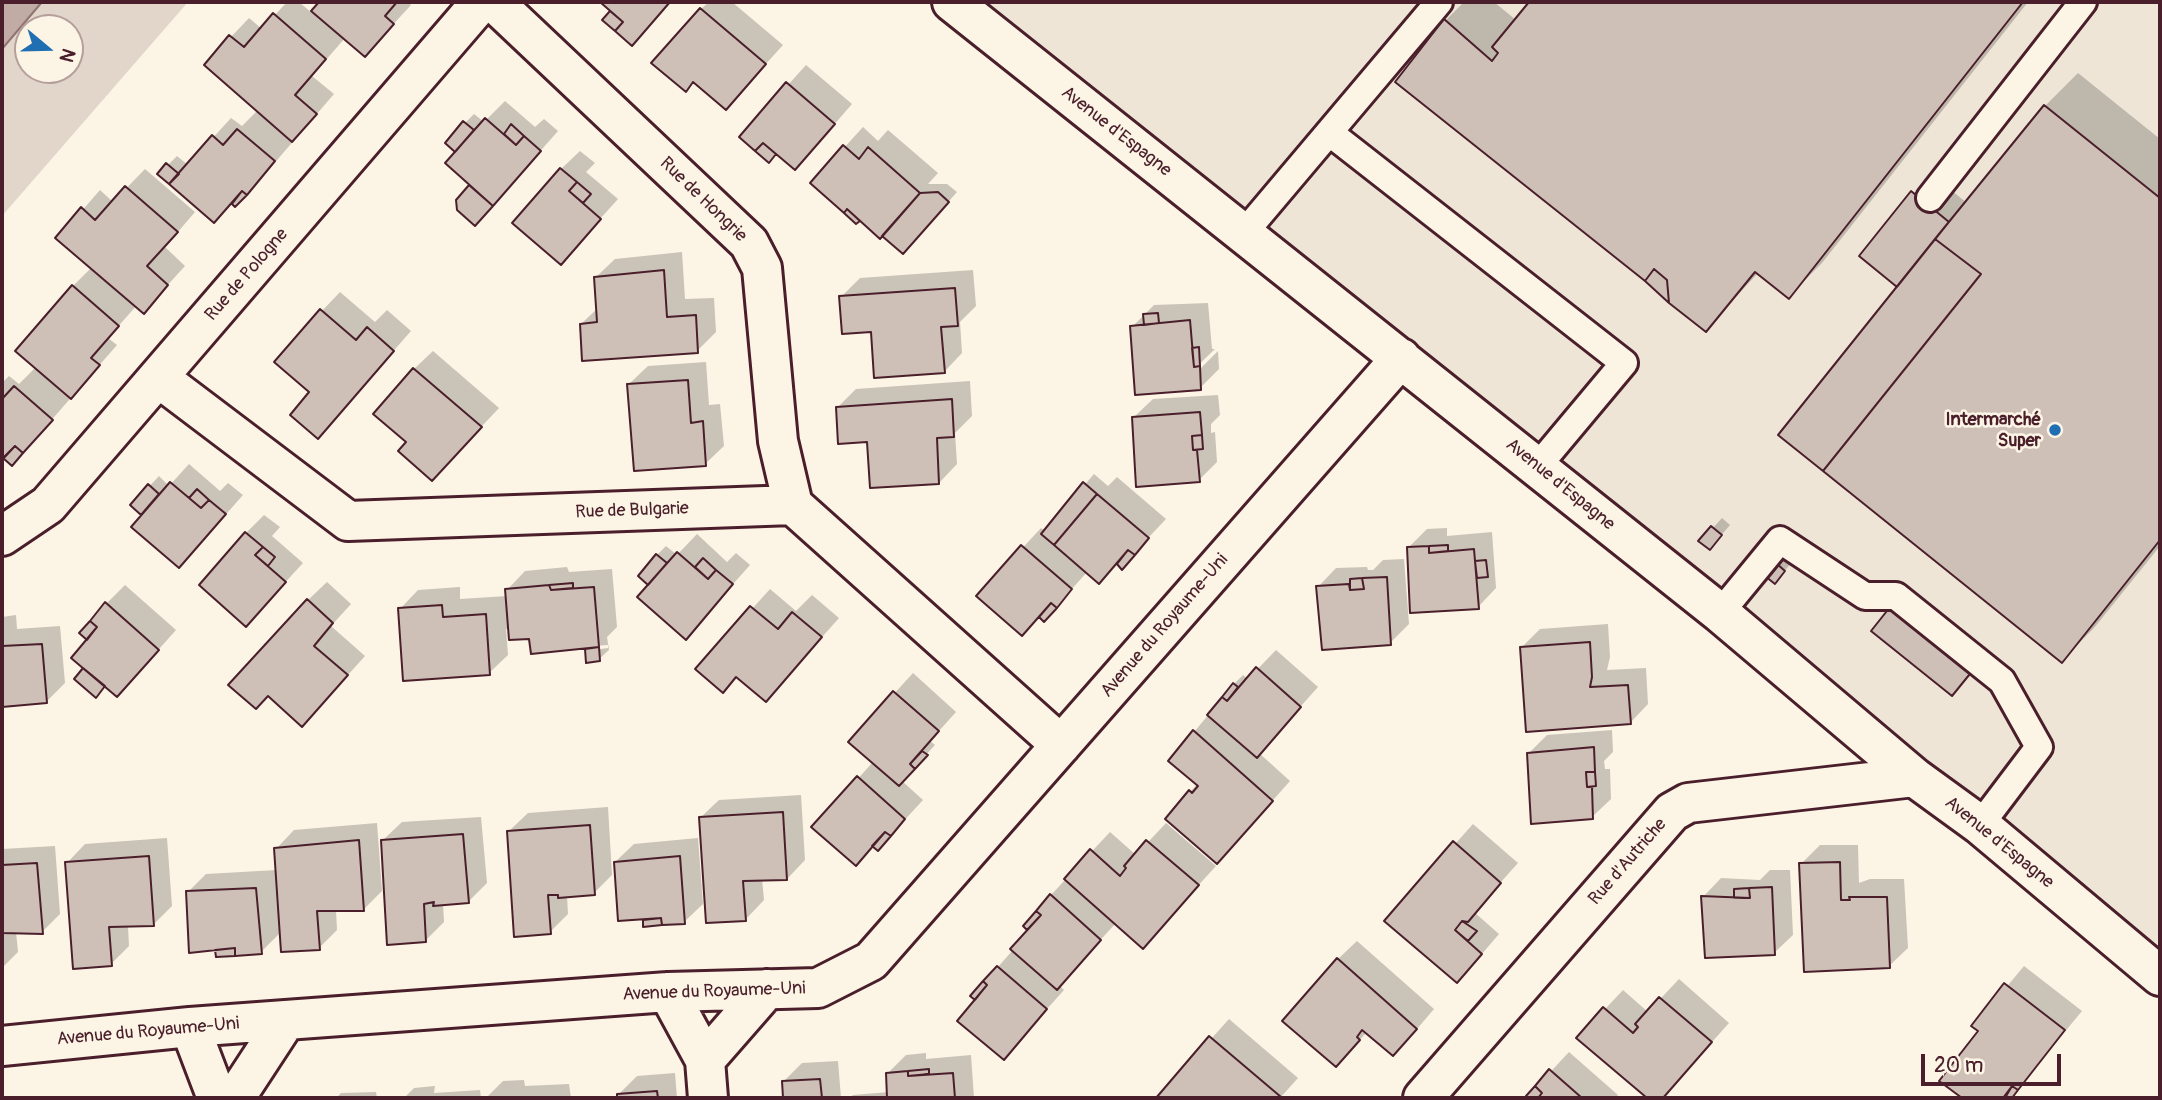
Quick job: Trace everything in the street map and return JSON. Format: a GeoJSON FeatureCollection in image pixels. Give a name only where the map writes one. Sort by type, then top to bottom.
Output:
{"type":"FeatureCollection","features":[{"type":"Feature","properties":{"kind":"street","name":"Rue de Pologne"},"geometry":{"type":"LineString","coordinates":[[2,536],[48,505],[481,2]]}},
{"type":"Feature","properties":{"kind":"street","name":"Rue de Hongrie"},"geometry":{"type":"LineString","coordinates":[[494,2],[749,243],[762,268],[778,441],[793,505]]}},
{"type":"Feature","properties":{"kind":"street","name":"Avenue d'Espagne"},"geometry":{"type":"LineString","coordinates":[[952,2],[1720,613],[1914,777],[1980,825],[2160,976]]}},
{"type":"Feature","properties":{"kind":"street","name":"Avenue du Royaume-Uni"},"geometry":{"type":"LineString","coordinates":[[2,1046],[190,1027],[668,992],[818,988],[871,961],[1401,358]]}},
{"type":"Feature","properties":{"kind":"street","name":"Rue de Bulgarie"},"geometry":{"type":"LineString","coordinates":[[159,378],[348,521],[793,505]]}},
{"type":"Feature","properties":{"kind":"street"},"geometry":{"type":"LineString","coordinates":[[793,505],[1061,745]]}},
{"type":"Feature","properties":{"kind":"street","name":"Rue d'Autriche"},"geometry":{"type":"LineString","coordinates":[[1423,1098],[1672,812],[1688,803],[1914,777]]}},
{"type":"Feature","properties":{"kind":"street"},"geometry":{"type":"LineString","coordinates":[[705,1060],[767,989]]}},
{"type":"Feature","properties":{"kind":"street"},"geometry":{"type":"LineString","coordinates":[[668,992],[705,1060],[708,1098]]}},
{"type":"Feature","properties":{"kind":"street"},"geometry":{"type":"LineString","coordinates":[[234,1098],[286,1020]]}},
{"type":"Feature","properties":{"kind":"street"},"geometry":{"type":"LineString","coordinates":[[190,1027],[217,1098]]}},
{"type":"Feature","properties":{"kind":"lane"},"geometry":{"type":"LineString","coordinates":[[1930,198],[2083,2]]}},
{"type":"Feature","properties":{"kind":"lane"},"geometry":{"type":"LineString","coordinates":[[1244,233],[1330,133],[1430,6]]}},
{"type":"Feature","properties":{"kind":"lane"},"geometry":{"type":"LineString","coordinates":[[1330,133],[1624,363],[1537,467]]}},
{"type":"Feature","properties":{"kind":"lane"},"geometry":{"type":"LineString","coordinates":[[1720,613],[1780,540],[1865,596],[1896,596],[2002,681],[2039,747],[1980,825]]}},
{"type":"Feature","properties":{"kind":"shaded area"},"geometry":{"type":"Polygon","coordinates":[[[2,2],[188,2],[2,216],[2,2]]]}},
{"type":"Feature","properties":{"kind":"shaded area"},"geometry":{"type":"Polygon","coordinates":[[[2,2],[42,2],[32,14],[14,14],[14,35],[2,49],[2,2]]]}},
{"type":"Feature","properties":{"kind":"shaded area"},"geometry":{"type":"Polygon","coordinates":[[[936,2],[2160,2],[2160,995],[1614,545],[936,2]]]}},
{"type":"Feature","properties":{"kind":"building"},"geometry":{"type":"Polygon","coordinates":[[[319,2],[397,2],[385,16],[394,24],[365,57],[311,11],[319,2]]]}},
{"type":"Feature","properties":{"kind":"building"},"geometry":{"type":"Polygon","coordinates":[[[600,2],[670,2],[632,46],[615,31],[623,22],[600,2]]]}},
{"type":"Feature","properties":{"kind":"building"},"geometry":{"type":"Polygon","coordinates":[[[1529,2],[2023,2],[1789,299],[1755,272],[1706,332],[1669,303],[1667,280],[1654,269],[1645,281],[1395,82],[1444,19],[1492,61],[1498,53],[1492,47],[1529,2]]]}},
{"type":"Feature","properties":{"kind":"building"},"geometry":{"type":"Polygon","coordinates":[[[700,8],[766,64],[726,110],[693,82],[686,92],[651,63],[700,8]]]}},
{"type":"Feature","properties":{"kind":"building"},"geometry":{"type":"Polygon","coordinates":[[[610,11],[623,22],[615,31],[602,20],[610,11]]]}},
{"type":"Feature","properties":{"kind":"building"},"geometry":{"type":"Polygon","coordinates":[[[273,13],[326,59],[295,95],[317,114],[292,142],[204,65],[229,35],[244,47],[273,13]]]}},
{"type":"Feature","properties":{"kind":"building"},"geometry":{"type":"Polygon","coordinates":[[[786,82],[835,124],[795,170],[763,143],[755,151],[739,137],[786,82]]]}},
{"type":"Feature","properties":{"kind":"building"},"geometry":{"type":"Polygon","coordinates":[[[2044,105],[2160,198],[2160,540],[2062,663],[1823,471],[1981,274],[1935,239],[2044,105]]]}},
{"type":"Feature","properties":{"kind":"building"},"geometry":{"type":"Polygon","coordinates":[[[485,118],[516,145],[524,136],[541,151],[493,206],[445,163],[485,118]]]}},
{"type":"Feature","properties":{"kind":"building"},"geometry":{"type":"Polygon","coordinates":[[[463,121],[474,130],[455,152],[445,143],[463,121]]]}},
{"type":"Feature","properties":{"kind":"building"},"geometry":{"type":"Polygon","coordinates":[[[511,124],[524,136],[516,145],[504,134],[511,124]]]}},
{"type":"Feature","properties":{"kind":"building"},"geometry":{"type":"Polygon","coordinates":[[[237,129],[275,161],[247,195],[242,191],[214,223],[169,184],[212,135],[223,145],[237,129]]]}},
{"type":"Feature","properties":{"kind":"building"},"geometry":{"type":"Polygon","coordinates":[[[763,143],[776,154],[769,163],[755,151],[763,143]]]}},
{"type":"Feature","properties":{"kind":"building"},"geometry":{"type":"Polygon","coordinates":[[[843,145],[859,159],[868,147],[920,193],[880,239],[847,209],[844,213],[810,183],[843,145]]]}},
{"type":"Feature","properties":{"kind":"building"},"geometry":{"type":"Polygon","coordinates":[[[166,163],[179,174],[169,184],[157,174],[166,163]]]}},
{"type":"Feature","properties":{"kind":"building"},"geometry":{"type":"Polygon","coordinates":[[[560,168],[577,182],[569,191],[601,219],[561,265],[512,223],[560,168]]]}},
{"type":"Feature","properties":{"kind":"building"},"geometry":{"type":"Polygon","coordinates":[[[577,182],[591,194],[583,203],[569,191],[577,182]]]}},
{"type":"Feature","properties":{"kind":"building"},"geometry":{"type":"Polygon","coordinates":[[[469,185],[493,206],[475,226],[457,210],[456,200],[469,185]]]}},
{"type":"Feature","properties":{"kind":"building"},"geometry":{"type":"Polygon","coordinates":[[[125,186],[178,232],[147,266],[168,285],[144,314],[55,238],[81,207],[95,220],[125,186]]]}},
{"type":"Feature","properties":{"kind":"building"},"geometry":{"type":"Polygon","coordinates":[[[242,191],[247,195],[235,207],[232,204],[242,191]]]}},
{"type":"Feature","properties":{"kind":"building"},"geometry":{"type":"Polygon","coordinates":[[[1911,191],[1949,222],[1897,287],[1859,256],[1911,191]]]}},
{"type":"Feature","properties":{"kind":"building"},"geometry":{"type":"Polygon","coordinates":[[[938,192],[949,202],[903,254],[882,236],[920,193],[938,192]]]}},
{"type":"Feature","properties":{"kind":"building"},"geometry":{"type":"Polygon","coordinates":[[[847,209],[860,221],[856,224],[844,213],[847,209]]]}},
{"type":"Feature","properties":{"kind":"building"},"geometry":{"type":"Polygon","coordinates":[[[1935,239],[1981,274],[1823,471],[1778,435],[1935,239]]]}},
{"type":"Feature","properties":{"kind":"building"},"geometry":{"type":"Polygon","coordinates":[[[1654,269],[1667,280],[1669,303],[1645,281],[1654,269]]]}},
{"type":"Feature","properties":{"kind":"building"},"geometry":{"type":"Polygon","coordinates":[[[664,270],[667,317],[696,315],[698,353],[582,361],[580,324],[597,322],[594,277],[664,270]]]}},
{"type":"Feature","properties":{"kind":"building"},"geometry":{"type":"Polygon","coordinates":[[[72,285],[119,326],[91,358],[100,365],[71,399],[15,351],[72,285]]]}},
{"type":"Feature","properties":{"kind":"building"},"geometry":{"type":"Polygon","coordinates":[[[955,288],[958,326],[941,327],[945,373],[874,378],[871,332],[842,334],[839,296],[955,288]]]}},
{"type":"Feature","properties":{"kind":"building"},"geometry":{"type":"Polygon","coordinates":[[[320,309],[356,340],[367,327],[394,351],[318,439],[290,415],[309,392],[274,362],[320,309]]]}},
{"type":"Feature","properties":{"kind":"building"},"geometry":{"type":"Polygon","coordinates":[[[1158,313],[1159,323],[1144,325],[1143,314],[1158,313]]]}},
{"type":"Feature","properties":{"kind":"building"},"geometry":{"type":"Polygon","coordinates":[[[1190,320],[1194,367],[1200,366],[1201,390],[1135,395],[1130,326],[1190,320]]]}},
{"type":"Feature","properties":{"kind":"building"},"geometry":{"type":"Polygon","coordinates":[[[1199,347],[1200,366],[1194,367],[1192,348],[1199,347]]]}},
{"type":"Feature","properties":{"kind":"building"},"geometry":{"type":"Polygon","coordinates":[[[413,368],[482,427],[432,481],[398,451],[406,442],[373,414],[413,368]]]}},
{"type":"Feature","properties":{"kind":"building"},"geometry":{"type":"Polygon","coordinates":[[[688,380],[691,423],[703,421],[706,466],[634,471],[627,384],[688,380]]]}},
{"type":"Feature","properties":{"kind":"building"},"geometry":{"type":"Polygon","coordinates":[[[14,386],[53,420],[23,453],[15,446],[2,460],[2,399],[14,386]]]}},
{"type":"Feature","properties":{"kind":"building"},"geometry":{"type":"Polygon","coordinates":[[[952,399],[954,437],[937,438],[939,484],[870,488],[867,442],[838,444],[836,407],[952,399]]]}},
{"type":"Feature","properties":{"kind":"building"},"geometry":{"type":"Polygon","coordinates":[[[1200,412],[1202,435],[1192,436],[1193,450],[1197,450],[1200,482],[1136,487],[1132,417],[1200,412]]]}},
{"type":"Feature","properties":{"kind":"building"},"geometry":{"type":"Polygon","coordinates":[[[1202,435],[1203,449],[1193,450],[1192,436],[1202,435]]]}},
{"type":"Feature","properties":{"kind":"building"},"geometry":{"type":"Polygon","coordinates":[[[15,446],[23,453],[12,466],[3,458],[15,446]]]}},
{"type":"Feature","properties":{"kind":"building"},"geometry":{"type":"Polygon","coordinates":[[[170,482],[201,508],[209,500],[226,514],[179,568],[131,527],[170,482]]]}},
{"type":"Feature","properties":{"kind":"building"},"geometry":{"type":"Polygon","coordinates":[[[1083,482],[1097,494],[1054,545],[1041,534],[1083,482]]]}},
{"type":"Feature","properties":{"kind":"building"},"geometry":{"type":"Polygon","coordinates":[[[148,484],[159,494],[141,515],[130,505],[148,484]]]}},
{"type":"Feature","properties":{"kind":"building"},"geometry":{"type":"Polygon","coordinates":[[[197,489],[209,500],[201,508],[189,498],[197,489]]]}},
{"type":"Feature","properties":{"kind":"building"},"geometry":{"type":"Polygon","coordinates":[[[1097,494],[1149,538],[1135,555],[1128,550],[1099,584],[1054,545],[1097,494]]]}},
{"type":"Feature","properties":{"kind":"building"},"geometry":{"type":"Polygon","coordinates":[[[1711,526],[1722,535],[1710,550],[1698,541],[1711,526]]]}},
{"type":"Feature","properties":{"kind":"building"},"geometry":{"type":"Polygon","coordinates":[[[245,532],[263,547],[255,555],[286,582],[246,627],[199,585],[245,532]]]}},
{"type":"Feature","properties":{"kind":"building"},"geometry":{"type":"Polygon","coordinates":[[[1021,545],[1072,589],[1057,608],[1051,603],[1022,636],[976,596],[1021,545]]]}},
{"type":"Feature","properties":{"kind":"building"},"geometry":{"type":"Polygon","coordinates":[[[1448,545],[1448,551],[1429,553],[1429,546],[1448,545]]]}},
{"type":"Feature","properties":{"kind":"building"},"geometry":{"type":"Polygon","coordinates":[[[1429,546],[1429,553],[1474,549],[1479,609],[1410,613],[1407,547],[1429,546]]]}},
{"type":"Feature","properties":{"kind":"building"},"geometry":{"type":"Polygon","coordinates":[[[263,547],[275,557],[268,566],[255,555],[263,547]]]}},
{"type":"Feature","properties":{"kind":"building"},"geometry":{"type":"Polygon","coordinates":[[[1128,550],[1135,555],[1122,570],[1117,564],[1128,550]]]}},
{"type":"Feature","properties":{"kind":"building"},"geometry":{"type":"Polygon","coordinates":[[[677,552],[708,579],[716,570],[733,584],[686,640],[637,597],[677,552]]]}},
{"type":"Feature","properties":{"kind":"building"},"geometry":{"type":"Polygon","coordinates":[[[656,554],[667,563],[648,585],[638,576],[656,554]]]}},
{"type":"Feature","properties":{"kind":"building"},"geometry":{"type":"Polygon","coordinates":[[[703,558],[716,570],[708,579],[695,567],[703,558]]]}},
{"type":"Feature","properties":{"kind":"building"},"geometry":{"type":"Polygon","coordinates":[[[1486,560],[1488,577],[1477,578],[1475,561],[1486,560]]]}},
{"type":"Feature","properties":{"kind":"building"},"geometry":{"type":"Polygon","coordinates":[[[1776,563],[1785,571],[1775,584],[1765,576],[1776,563]]]}},
{"type":"Feature","properties":{"kind":"building"},"geometry":{"type":"Polygon","coordinates":[[[1387,577],[1391,645],[1322,650],[1316,586],[1349,584],[1350,590],[1364,589],[1362,578],[1387,577]]]}},
{"type":"Feature","properties":{"kind":"building"},"geometry":{"type":"Polygon","coordinates":[[[1362,578],[1364,589],[1350,590],[1350,579],[1362,578]]]}},
{"type":"Feature","properties":{"kind":"building"},"geometry":{"type":"Polygon","coordinates":[[[573,583],[573,588],[551,590],[549,585],[573,583]]]}},
{"type":"Feature","properties":{"kind":"building"},"geometry":{"type":"Polygon","coordinates":[[[549,585],[551,590],[594,587],[599,647],[531,654],[529,639],[509,640],[505,589],[549,585]]]}},
{"type":"Feature","properties":{"kind":"building"},"geometry":{"type":"Polygon","coordinates":[[[1898,597],[1978,664],[1952,696],[1871,631],[1898,597]]]}},
{"type":"Feature","properties":{"kind":"building"},"geometry":{"type":"Polygon","coordinates":[[[307,599],[333,623],[314,646],[348,675],[302,727],[268,696],[256,709],[228,685],[307,599]]]}},
{"type":"Feature","properties":{"kind":"building"},"geometry":{"type":"Polygon","coordinates":[[[105,602],[159,650],[117,697],[71,658],[97,627],[90,621],[105,602]]]}},
{"type":"Feature","properties":{"kind":"building"},"geometry":{"type":"Polygon","coordinates":[[[1051,603],[1057,608],[1044,622],[1039,617],[1051,603]]]}},
{"type":"Feature","properties":{"kind":"building"},"geometry":{"type":"Polygon","coordinates":[[[442,605],[443,617],[486,614],[490,675],[403,681],[398,608],[442,605]]]}},
{"type":"Feature","properties":{"kind":"building"},"geometry":{"type":"Polygon","coordinates":[[[750,606],[778,629],[792,612],[822,637],[766,702],[736,677],[723,693],[695,669],[750,606]]]}},
{"type":"Feature","properties":{"kind":"building"},"geometry":{"type":"Polygon","coordinates":[[[90,621],[97,627],[87,640],[79,633],[90,621]]]}},
{"type":"Feature","properties":{"kind":"building"},"geometry":{"type":"Polygon","coordinates":[[[1590,642],[1590,687],[1628,685],[1631,724],[1526,732],[1520,647],[1590,642]]]}},
{"type":"Feature","properties":{"kind":"building"},"geometry":{"type":"Polygon","coordinates":[[[42,644],[47,703],[2,707],[2,646],[42,644]]]}},
{"type":"Feature","properties":{"kind":"building"},"geometry":{"type":"Polygon","coordinates":[[[599,647],[600,661],[586,663],[585,649],[599,647]]]}},
{"type":"Feature","properties":{"kind":"building"},"geometry":{"type":"Polygon","coordinates":[[[1256,667],[1301,707],[1257,758],[1207,715],[1222,697],[1227,701],[1256,667]]]}},
{"type":"Feature","properties":{"kind":"building"},"geometry":{"type":"Polygon","coordinates":[[[83,668],[105,686],[96,698],[74,679],[83,668]]]}},
{"type":"Feature","properties":{"kind":"building"},"geometry":{"type":"Polygon","coordinates":[[[1233,683],[1238,687],[1227,701],[1222,697],[1233,683]]]}},
{"type":"Feature","properties":{"kind":"building"},"geometry":{"type":"Polygon","coordinates":[[[893,691],[939,731],[910,764],[915,769],[899,786],[848,742],[893,691]]]}},
{"type":"Feature","properties":{"kind":"building"},"geometry":{"type":"Polygon","coordinates":[[[1193,730],[1273,801],[1217,864],[1165,819],[1189,790],[1192,793],[1198,786],[1168,761],[1193,730]]]}},
{"type":"Feature","properties":{"kind":"building"},"geometry":{"type":"Polygon","coordinates":[[[1594,747],[1595,772],[1586,772],[1587,787],[1592,787],[1593,819],[1531,824],[1527,753],[1594,747]]]}},
{"type":"Feature","properties":{"kind":"building"},"geometry":{"type":"Polygon","coordinates":[[[922,751],[928,755],[915,769],[910,764],[922,751]]]}},
{"type":"Feature","properties":{"kind":"building"},"geometry":{"type":"Polygon","coordinates":[[[1586,772],[1595,772],[1596,786],[1587,787],[1586,772]]]}},
{"type":"Feature","properties":{"kind":"building"},"geometry":{"type":"Polygon","coordinates":[[[857,776],[905,819],[891,836],[885,832],[856,866],[811,827],[857,776]]]}},
{"type":"Feature","properties":{"kind":"building"},"geometry":{"type":"Polygon","coordinates":[[[783,812],[787,880],[743,881],[746,921],[706,923],[699,817],[783,812]]]}},
{"type":"Feature","properties":{"kind":"building"},"geometry":{"type":"Polygon","coordinates":[[[590,825],[595,895],[558,898],[558,895],[548,895],[551,934],[514,937],[507,831],[590,825]]]}},
{"type":"Feature","properties":{"kind":"building"},"geometry":{"type":"Polygon","coordinates":[[[885,832],[891,836],[878,851],[872,846],[885,832]]]}},
{"type":"Feature","properties":{"kind":"building"},"geometry":{"type":"Polygon","coordinates":[[[463,834],[469,903],[433,906],[434,902],[424,904],[426,942],[387,945],[381,840],[463,834]]]}},
{"type":"Feature","properties":{"kind":"building"},"geometry":{"type":"Polygon","coordinates":[[[359,840],[364,911],[317,911],[320,950],[281,952],[274,848],[359,840]]]}},
{"type":"Feature","properties":{"kind":"building"},"geometry":{"type":"Polygon","coordinates":[[[1146,840],[1199,885],[1143,949],[1064,879],[1090,849],[1120,876],[1126,868],[1124,866],[1146,840]]]}},
{"type":"Feature","properties":{"kind":"building"},"geometry":{"type":"Polygon","coordinates":[[[1453,841],[1501,883],[1468,922],[1462,921],[1455,930],[1482,954],[1457,983],[1384,921],[1453,841]]]}},
{"type":"Feature","properties":{"kind":"building"},"geometry":{"type":"Polygon","coordinates":[[[149,856],[154,926],[109,927],[112,966],[73,969],[65,862],[149,856]]]}},
{"type":"Feature","properties":{"kind":"building"},"geometry":{"type":"Polygon","coordinates":[[[680,856],[685,924],[662,925],[661,918],[618,921],[614,862],[680,856]]]}},
{"type":"Feature","properties":{"kind":"building"},"geometry":{"type":"Polygon","coordinates":[[[1840,862],[1841,900],[1850,900],[1849,897],[1887,897],[1890,968],[1804,972],[1799,863],[1840,862]]]}},
{"type":"Feature","properties":{"kind":"building"},"geometry":{"type":"Polygon","coordinates":[[[37,863],[43,934],[2,933],[2,865],[37,863]]]}},
{"type":"Feature","properties":{"kind":"building"},"geometry":{"type":"Polygon","coordinates":[[[1772,887],[1775,955],[1705,958],[1701,896],[1750,898],[1749,888],[1772,887]]]}},
{"type":"Feature","properties":{"kind":"building"},"geometry":{"type":"Polygon","coordinates":[[[256,888],[262,954],[235,956],[235,948],[189,953],[186,891],[256,888]]]}},
{"type":"Feature","properties":{"kind":"building"},"geometry":{"type":"Polygon","coordinates":[[[1749,888],[1750,898],[1734,898],[1734,889],[1749,888]]]}},
{"type":"Feature","properties":{"kind":"building"},"geometry":{"type":"Polygon","coordinates":[[[1050,894],[1101,940],[1057,990],[1010,949],[1041,915],[1036,911],[1050,894]]]}},
{"type":"Feature","properties":{"kind":"building"},"geometry":{"type":"Polygon","coordinates":[[[1036,911],[1041,915],[1027,930],[1023,926],[1036,911]]]}},
{"type":"Feature","properties":{"kind":"building"},"geometry":{"type":"Polygon","coordinates":[[[661,918],[662,925],[643,927],[643,920],[661,918]]]}},
{"type":"Feature","properties":{"kind":"building"},"geometry":{"type":"Polygon","coordinates":[[[1462,921],[1477,931],[1468,941],[1455,930],[1462,921]]]}},
{"type":"Feature","properties":{"kind":"building"},"geometry":{"type":"Polygon","coordinates":[[[235,948],[235,956],[216,957],[215,950],[235,948]]]}},
{"type":"Feature","properties":{"kind":"building"},"geometry":{"type":"Polygon","coordinates":[[[1337,958],[1417,1029],[1393,1056],[1362,1030],[1357,1037],[1360,1040],[1336,1067],[1282,1021],[1337,958]]]}},
{"type":"Feature","properties":{"kind":"building"},"geometry":{"type":"Polygon","coordinates":[[[997,966],[1047,1009],[1004,1060],[957,1021],[987,985],[983,981],[997,966]]]}},
{"type":"Feature","properties":{"kind":"building"},"geometry":{"type":"Polygon","coordinates":[[[983,981],[987,985],[975,1000],[970,996],[983,981]]]}},
{"type":"Feature","properties":{"kind":"building"},"geometry":{"type":"Polygon","coordinates":[[[2004,983],[2065,1030],[2018,1090],[2012,1086],[2003,1098],[1962,1098],[1939,1081],[1978,1031],[1971,1026],[2004,983]]]}},
{"type":"Feature","properties":{"kind":"building"},"geometry":{"type":"Polygon","coordinates":[[[1659,997],[1712,1042],[1663,1098],[1647,1098],[1576,1038],[1603,1007],[1633,1033],[1638,1027],[1635,1024],[1659,997]]]}},
{"type":"Feature","properties":{"kind":"building"},"geometry":{"type":"Polygon","coordinates":[[[1209,1036],[1281,1097],[1156,1098],[1209,1036]]]}},
{"type":"Feature","properties":{"kind":"building"},"geometry":{"type":"Polygon","coordinates":[[[929,1069],[929,1074],[908,1076],[908,1071],[929,1069]]]}},
{"type":"Feature","properties":{"kind":"building"},"geometry":{"type":"Polygon","coordinates":[[[1549,1069],[1582,1098],[1538,1098],[1542,1093],[1535,1086],[1549,1069]]]}},
{"type":"Feature","properties":{"kind":"building"},"geometry":{"type":"Polygon","coordinates":[[[908,1071],[908,1076],[953,1073],[955,1098],[887,1098],[886,1073],[908,1071]]]}},
{"type":"Feature","properties":{"kind":"building"},"geometry":{"type":"Polygon","coordinates":[[[820,1079],[822,1098],[783,1098],[782,1081],[820,1079]]]}},
{"type":"Feature","properties":{"kind":"building"},"geometry":{"type":"Polygon","coordinates":[[[1535,1086],[1542,1093],[1538,1098],[1528,1098],[1526,1096],[1535,1086]]]}},
{"type":"Feature","properties":{"kind":"building"},"geometry":{"type":"Polygon","coordinates":[[[2012,1086],[2018,1090],[2012,1098],[2005,1098],[2012,1086]]]}},
{"type":"Feature","properties":{"kind":"building"},"geometry":{"type":"Polygon","coordinates":[[[657,1091],[658,1098],[617,1098],[617,1094],[657,1091]]]}},
{"type":"Feature","properties":{"kind":"place","name":"Intermarché Super"},"geometry":{"type":"Point","coordinates":[2055,430]}}]}
